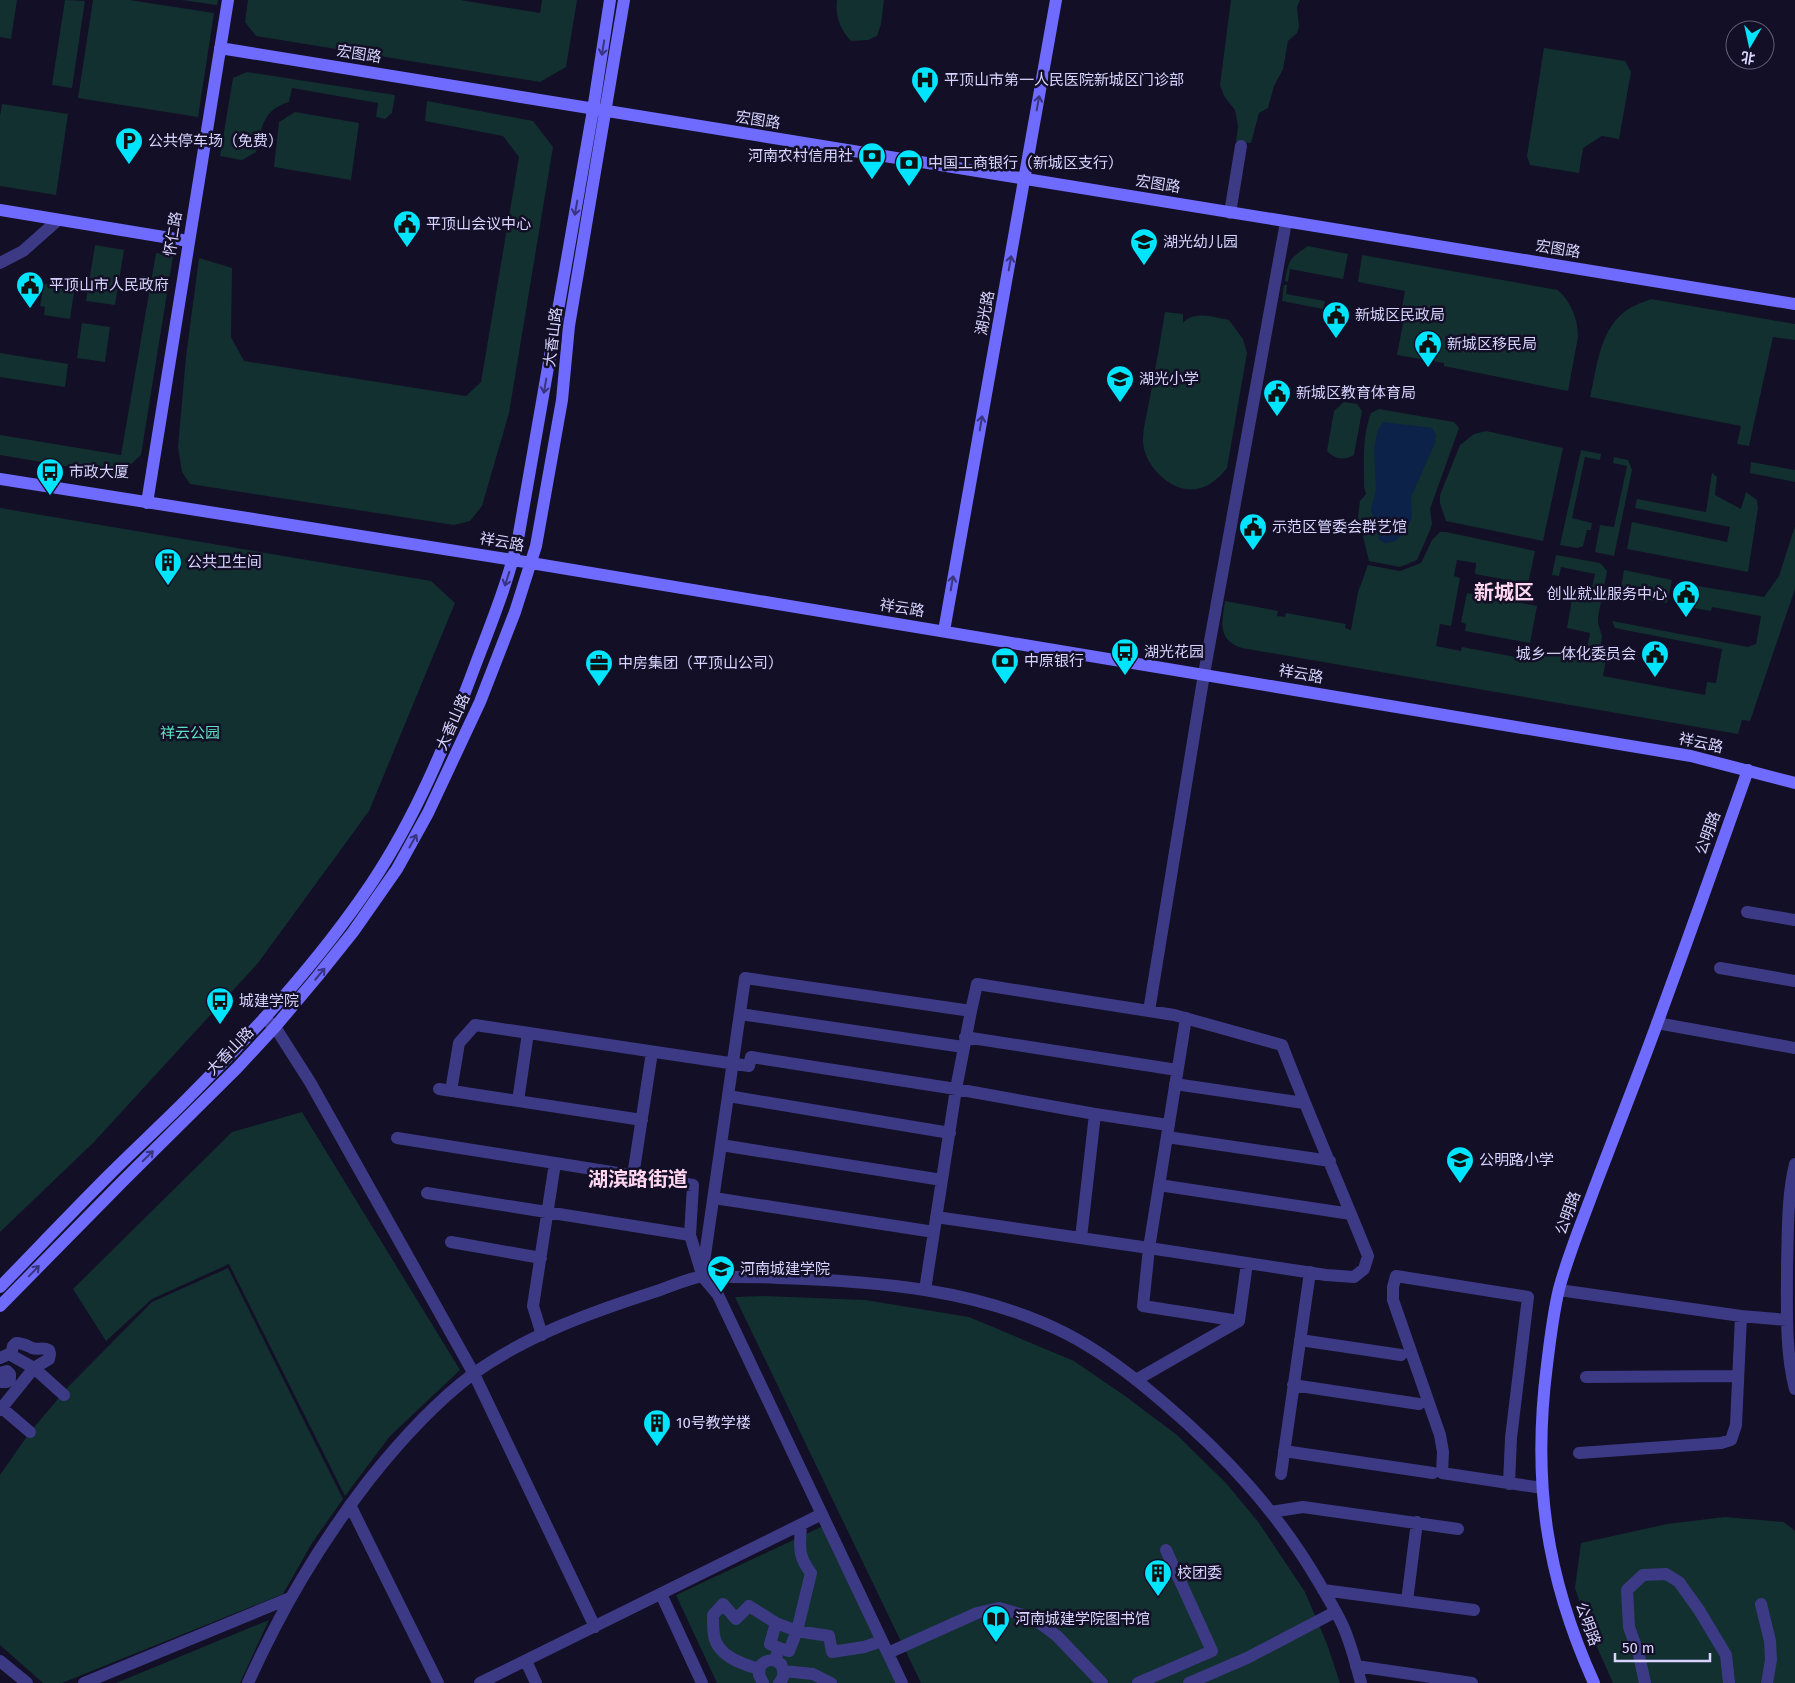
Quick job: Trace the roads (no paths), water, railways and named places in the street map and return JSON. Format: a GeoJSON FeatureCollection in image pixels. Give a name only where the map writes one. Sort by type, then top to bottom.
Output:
{"type":"FeatureCollection","features":[{"type":"Feature","properties":{"kind":"main road","name":"怀仁路"},"geometry":{"type":"LineString","coordinates":[[147,503],[228,0]]}},
{"type":"Feature","properties":{"kind":"main road","name":"大香山路"},"geometry":{"type":"LineString","coordinates":[[0,1306],[237,1068],[275,1027],[323,970],[353,932],[397,869],[428,813],[480,702],[532,563],[542,517],[562,400],[569,326],[599,111],[610,0]]}},
{"type":"Feature","properties":{"kind":"main road","name":"大香山路"},"geometry":{"type":"LineString","coordinates":[[0,1287],[111,1173],[200,1086],[264,1018],[336,932],[370,885],[402,834],[429,779],[456,717],[492,623],[513,560],[599,111],[624,0]]}},
{"type":"Feature","properties":{"kind":"main road","name":"湖光路"},"geometry":{"type":"LineString","coordinates":[[944,631],[1056,0]]}},
{"type":"Feature","properties":{"kind":"main road","name":"宏图路"},"geometry":{"type":"LineString","coordinates":[[220,48],[1795,304]]}},
{"type":"Feature","properties":{"kind":"main road"},"geometry":{"type":"LineString","coordinates":[[0,210],[188,241]]}},
{"type":"Feature","properties":{"kind":"main road","name":"祥云路"},"geometry":{"type":"LineString","coordinates":[[0,479],[532,563],[1691,756],[1795,783]]}},
{"type":"Feature","properties":{"kind":"main road","name":"公明路"},"geometry":{"type":"LineString","coordinates":[[1594,1683],[1571,1625],[1556,1578],[1546,1528],[1542,1488],[1541,1434],[1543,1396],[1550,1337],[1559,1290],[1576,1238],[1657,1023],[1748,770]]}},
{"type":"Feature","properties":{"kind":"street"},"geometry":{"type":"LineString","coordinates":[[1230,212],[1241,146]]}},
{"type":"Feature","properties":{"kind":"street"},"geometry":{"type":"LineString","coordinates":[[0,262],[23,251],[58,220]]}},
{"type":"Feature","properties":{"kind":"street"},"geometry":{"type":"LineString","coordinates":[[1149,1011],[1204,674],[1286,222]]}},
{"type":"Feature","properties":{"kind":"street"},"geometry":{"type":"LineString","coordinates":[[1747,912],[1795,920]]}},
{"type":"Feature","properties":{"kind":"street"},"geometry":{"type":"LineString","coordinates":[[1720,968],[1795,981]]}},
{"type":"Feature","properties":{"kind":"street"},"geometry":{"type":"LineString","coordinates":[[702,1276],[745,978],[971,1011]]}},
{"type":"Feature","properties":{"kind":"street"},"geometry":{"type":"LineString","coordinates":[[925,1290],[936,1217],[950,1133],[956,1089],[977,984],[1186,1018],[1282,1045],[1304,1103],[1330,1161],[1368,1256],[1364,1269],[1354,1277],[1326,1275],[936,1217]]}},
{"type":"Feature","properties":{"kind":"street"},"geometry":{"type":"LineString","coordinates":[[740,1014],[1177,1070]]}},
{"type":"Feature","properties":{"kind":"street"},"geometry":{"type":"LineString","coordinates":[[264,1018],[275,1027],[310,1082],[474,1374],[595,1626]]}},
{"type":"Feature","properties":{"kind":"street"},"geometry":{"type":"LineString","coordinates":[[1186,1018],[1149,1248],[1143,1306],[1239,1320]]}},
{"type":"Feature","properties":{"kind":"street"},"geometry":{"type":"LineString","coordinates":[[1657,1023],[1795,1048]]}},
{"type":"Feature","properties":{"kind":"street"},"geometry":{"type":"LineString","coordinates":[[642,1120],[445,1090],[459,1043],[475,1025],[750,1066],[751,1057],[956,1089],[1095,1114],[1168,1131],[1330,1161]]}},
{"type":"Feature","properties":{"kind":"street"},"geometry":{"type":"LineString","coordinates":[[518,1101],[528,1033]]}},
{"type":"Feature","properties":{"kind":"street"},"geometry":{"type":"LineString","coordinates":[[633,1176],[652,1052]]}},
{"type":"Feature","properties":{"kind":"street"},"geometry":{"type":"LineString","coordinates":[[1175,1084],[1304,1103]]}},
{"type":"Feature","properties":{"kind":"street"},"geometry":{"type":"LineString","coordinates":[[728,1096],[950,1133]]}},
{"type":"Feature","properties":{"kind":"street"},"geometry":{"type":"LineString","coordinates":[[1081,1238],[1095,1114]]}},
{"type":"Feature","properties":{"kind":"street"},"geometry":{"type":"LineString","coordinates":[[397,1138],[693,1186],[690,1235],[702,1276],[718,1295],[902,1683]]}},
{"type":"Feature","properties":{"kind":"street"},"geometry":{"type":"LineString","coordinates":[[721,1145],[942,1180]]}},
{"type":"Feature","properties":{"kind":"street"},"geometry":{"type":"LineString","coordinates":[[542,1335],[533,1306],[555,1163]]}},
{"type":"Feature","properties":{"kind":"street"},"geometry":{"type":"LineString","coordinates":[[1795,1164],[1790,1184],[1788,1216],[1787,1320],[1791,1376],[1795,1389]]}},
{"type":"Feature","properties":{"kind":"street"},"geometry":{"type":"LineString","coordinates":[[1159,1185],[1351,1214]]}},
{"type":"Feature","properties":{"kind":"street"},"geometry":{"type":"LineString","coordinates":[[427,1193],[690,1235]]}},
{"type":"Feature","properties":{"kind":"street"},"geometry":{"type":"LineString","coordinates":[[714,1198],[934,1232]]}},
{"type":"Feature","properties":{"kind":"street"},"geometry":{"type":"LineString","coordinates":[[451,1242],[540,1258]]}},
{"type":"Feature","properties":{"kind":"street"},"geometry":{"type":"LineString","coordinates":[[1239,1320],[1247,1263]]}},
{"type":"Feature","properties":{"kind":"street"},"geometry":{"type":"LineString","coordinates":[[1281,1474],[1310,1272]]}},
{"type":"Feature","properties":{"kind":"street"},"geometry":{"type":"LineString","coordinates":[[248,1683],[269,1637],[321,1546],[350,1505],[401,1440],[436,1405],[474,1374],[518,1347],[542,1335],[586,1315],[702,1276],[846,1281],[925,1290],[1015,1312],[1067,1334],[1106,1358],[1189,1424],[1222,1455],[1271,1512],[1296,1545],[1343,1627],[1361,1683]]}},
{"type":"Feature","properties":{"kind":"street"},"geometry":{"type":"LineString","coordinates":[[1509,1484],[1511,1438],[1528,1297],[1396,1276],[1393,1287],[1393,1300],[1440,1435],[1443,1452],[1442,1473],[1509,1484],[1542,1488]]}},
{"type":"Feature","properties":{"kind":"street"},"geometry":{"type":"LineString","coordinates":[[1559,1290],[1741,1316],[1787,1320]]}},
{"type":"Feature","properties":{"kind":"street"},"geometry":{"type":"LineString","coordinates":[[1579,1453],[1721,1443],[1731,1440],[1736,1425],[1741,1316]]}},
{"type":"Feature","properties":{"kind":"street"},"geometry":{"type":"LineString","coordinates":[[1136,1380],[1239,1320]]}},
{"type":"Feature","properties":{"kind":"street"},"geometry":{"type":"LineString","coordinates":[[1300,1340],[1401,1355]]}},
{"type":"Feature","properties":{"kind":"street"},"geometry":{"type":"LineString","coordinates":[[4,1378],[34,1368],[49,1358],[49,1350],[46,1348],[32,1348],[23,1343],[16,1343],[13,1346],[4,1378],[2,1405],[30,1432]]}},
{"type":"Feature","properties":{"kind":"street"},"geometry":{"type":"LineString","coordinates":[[10,1358],[34,1368],[64,1395]]}},
{"type":"Feature","properties":{"kind":"street"},"geometry":{"type":"LineString","coordinates":[[1586,1377],[1738,1376]]}},
{"type":"Feature","properties":{"kind":"street"},"geometry":{"type":"LineString","coordinates":[[1294,1385],[1419,1404]]}},
{"type":"Feature","properties":{"kind":"street"},"geometry":{"type":"LineString","coordinates":[[1284,1451],[1433,1473]]}},
{"type":"Feature","properties":{"kind":"street"},"geometry":{"type":"LineString","coordinates":[[350,1505],[438,1683]]}},
{"type":"Feature","properties":{"kind":"street"},"geometry":{"type":"LineString","coordinates":[[1271,1512],[1303,1507],[1458,1529]]}},
{"type":"Feature","properties":{"kind":"street"},"geometry":{"type":"LineString","coordinates":[[480,1683],[822,1514]]}},
{"type":"Feature","properties":{"kind":"street"},"geometry":{"type":"LineString","coordinates":[[1407,1601],[1417,1522]]}},
{"type":"Feature","properties":{"kind":"street"},"geometry":{"type":"LineString","coordinates":[[776,1623],[770,1644],[789,1651],[797,1631],[811,1573],[802,1562],[800,1546],[801,1525]]}},
{"type":"Feature","properties":{"kind":"street"},"geometry":{"type":"LineString","coordinates":[[1138,1683],[1163,1678],[1212,1650],[1166,1550]]}},
{"type":"Feature","properties":{"kind":"street"},"geometry":{"type":"LineString","coordinates":[[1645,1683],[1639,1655],[1629,1627],[1627,1590],[1643,1575],[1666,1574],[1679,1582],[1699,1610],[1726,1655],[1729,1683]]}},
{"type":"Feature","properties":{"kind":"street"},"geometry":{"type":"LineString","coordinates":[[1323,1590],[1474,1610]]}},
{"type":"Feature","properties":{"kind":"street"},"geometry":{"type":"LineString","coordinates":[[661,1594],[702,1683]]}},
{"type":"Feature","properties":{"kind":"street"},"geometry":{"type":"LineString","coordinates":[[84,1683],[290,1598]]}},
{"type":"Feature","properties":{"kind":"street"},"geometry":{"type":"LineString","coordinates":[[759,1669],[739,1663],[723,1652],[714,1637],[713,1615],[723,1604],[736,1619],[749,1606],[776,1623],[797,1631],[829,1636],[832,1652],[864,1647],[882,1641]]}},
{"type":"Feature","properties":{"kind":"street"},"geometry":{"type":"LineString","coordinates":[[1761,1604],[1770,1641],[1771,1660],[1767,1683]]}},
{"type":"Feature","properties":{"kind":"street"},"geometry":{"type":"LineString","coordinates":[[888,1653],[977,1613],[999,1608],[1033,1618],[1057,1636],[1102,1683]]}},
{"type":"Feature","properties":{"kind":"street"},"geometry":{"type":"LineString","coordinates":[[1189,1683],[1247,1658],[1335,1612]]}},
{"type":"Feature","properties":{"kind":"street"},"geometry":{"type":"LineString","coordinates":[[776,1660],[779,1648]]}},
{"type":"Feature","properties":{"kind":"street"},"geometry":{"type":"LineString","coordinates":[[763,1683],[758,1674],[759,1669],[768,1660],[776,1660],[781,1664],[784,1671],[782,1681],[779,1683]]}},
{"type":"Feature","properties":{"kind":"street"},"geometry":{"type":"LineString","coordinates":[[0,1661],[27,1683]]}},
{"type":"Feature","properties":{"kind":"street"},"geometry":{"type":"LineString","coordinates":[[526,1661],[536,1683]]}},
{"type":"Feature","properties":{"kind":"street"},"geometry":{"type":"LineString","coordinates":[[1356,1666],[1472,1683]]}},
{"type":"Feature","properties":{"kind":"street"},"geometry":{"type":"LineString","coordinates":[[784,1671],[813,1674],[831,1683]]}},
{"type":"Feature","properties":{"kind":"water"},"geometry":{"type":"Polygon","coordinates":[[[1383,422],[1432,428],[1436,435],[1435,443],[1412,495],[1410,523],[1396,541],[1386,543],[1379,540],[1371,510],[1376,489],[1374,448],[1378,430],[1383,422]]]}},
{"type":"Feature","properties":{"kind":"place","name":"平顶山市第一人民医院新城区门诊部"},"geometry":{"type":"Point","coordinates":[925,104]}},
{"type":"Feature","properties":{"kind":"place","name":"公共停车场（免费）"},"geometry":{"type":"Point","coordinates":[129,165]}},
{"type":"Feature","properties":{"kind":"place","name":"河南农村信用社"},"geometry":{"type":"Point","coordinates":[872,180]}},
{"type":"Feature","properties":{"kind":"place","name":"中国工商银行（新城区支行）"},"geometry":{"type":"Point","coordinates":[909,187]}},
{"type":"Feature","properties":{"kind":"place","name":"平顶山会议中心"},"geometry":{"type":"Point","coordinates":[407,248]}},
{"type":"Feature","properties":{"kind":"place","name":"湖光幼儿园"},"geometry":{"type":"Point","coordinates":[1144,266]}},
{"type":"Feature","properties":{"kind":"place","name":"平顶山市人民政府"},"geometry":{"type":"Point","coordinates":[30,309]}},
{"type":"Feature","properties":{"kind":"place","name":"新城区民政局"},"geometry":{"type":"Point","coordinates":[1336,339]}},
{"type":"Feature","properties":{"kind":"place","name":"新城区移民局"},"geometry":{"type":"Point","coordinates":[1428,368]}},
{"type":"Feature","properties":{"kind":"place","name":"湖光小学"},"geometry":{"type":"Point","coordinates":[1120,403]}},
{"type":"Feature","properties":{"kind":"place","name":"新城区教育体育局"},"geometry":{"type":"Point","coordinates":[1277,417]}},
{"type":"Feature","properties":{"kind":"place","name":"市政大厦"},"geometry":{"type":"Point","coordinates":[50,496]}},
{"type":"Feature","properties":{"kind":"place","name":"示范区管委会群艺馆"},"geometry":{"type":"Point","coordinates":[1253,551]}},
{"type":"Feature","properties":{"kind":"place","name":"公共卫生间"},"geometry":{"type":"Point","coordinates":[168,586]}},
{"type":"Feature","properties":{"kind":"place","name":"创业就业服务中心"},"geometry":{"type":"Point","coordinates":[1686,618]}},
{"type":"Feature","properties":{"kind":"place","name":"湖光花园"},"geometry":{"type":"Point","coordinates":[1125,676]}},
{"type":"Feature","properties":{"kind":"place","name":"城乡一体化委员会"},"geometry":{"type":"Point","coordinates":[1655,678]}},
{"type":"Feature","properties":{"kind":"place","name":"中原银行"},"geometry":{"type":"Point","coordinates":[1005,685]}},
{"type":"Feature","properties":{"kind":"place","name":"中房集团（平顶山公司）"},"geometry":{"type":"Point","coordinates":[599,687]}},
{"type":"Feature","properties":{"kind":"place","name":"城建学院"},"geometry":{"type":"Point","coordinates":[220,1025]}},
{"type":"Feature","properties":{"kind":"place","name":"公明路小学"},"geometry":{"type":"Point","coordinates":[1460,1184]}},
{"type":"Feature","properties":{"kind":"place","name":"河南城建学院"},"geometry":{"type":"Point","coordinates":[721,1293]}},
{"type":"Feature","properties":{"kind":"place","name":"10号教学楼"},"geometry":{"type":"Point","coordinates":[657,1447]}},
{"type":"Feature","properties":{"kind":"place","name":"校团委"},"geometry":{"type":"Point","coordinates":[1158,1597]}},
{"type":"Feature","properties":{"kind":"place","name":"河南城建学院图书馆"},"geometry":{"type":"Point","coordinates":[996,1643]}},
{"type":"Feature","properties":{"kind":"district","name":"新城区"},"geometry":{"type":"Point","coordinates":[1504,592]}},
{"type":"Feature","properties":{"kind":"district","name":"湖滨路街道"},"geometry":{"type":"Point","coordinates":[638,1179]}},
{"type":"Feature","properties":{"kind":"park label","name":"祥云公园"},"geometry":{"type":"Point","coordinates":[190,733]}}]}
